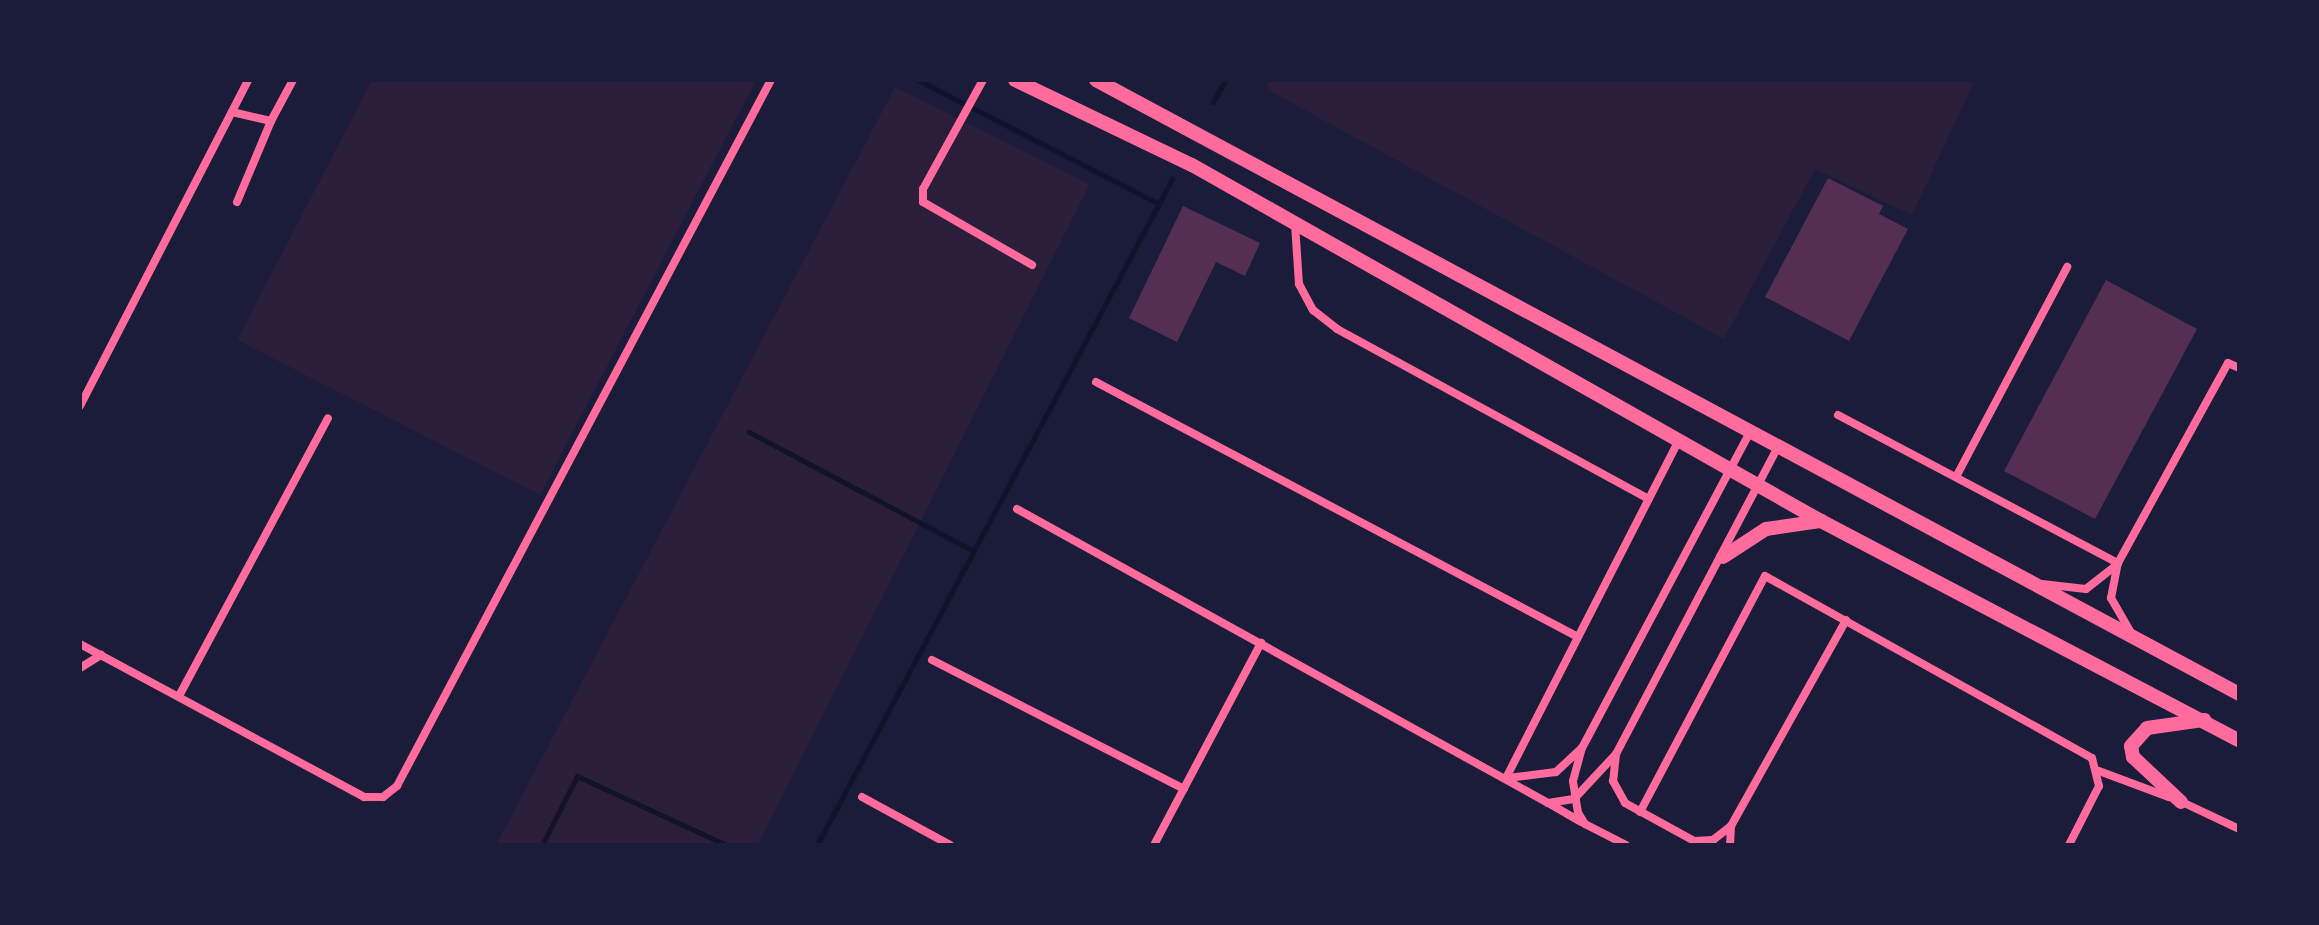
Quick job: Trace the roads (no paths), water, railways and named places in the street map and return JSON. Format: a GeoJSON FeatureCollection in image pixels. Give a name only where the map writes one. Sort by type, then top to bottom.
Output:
{"type":"FeatureCollection","features":[{"type":"Feature","properties":{"kind":"highway"},"geometry":{"type":"LineString","coordinates":[[1015,80],[1294,222],[1821,521],[2239,740]]}},
{"type":"Feature","properties":{"kind":"highway"},"geometry":{"type":"LineString","coordinates":[[1096,80],[2239,694]]}},
{"type":"Feature","properties":{"kind":"highway"},"geometry":{"type":"LineString","coordinates":[[1723,557],[1766,528],[1821,521]]}},
{"type":"Feature","properties":{"kind":"highway"},"geometry":{"type":"LineString","coordinates":[[2181,802],[2133,756],[2130,746],[2147,728],[2204,720]]}},
{"type":"Feature","properties":{"kind":"street"},"geometry":{"type":"LineString","coordinates":[[80,406],[248,80]]}},
{"type":"Feature","properties":{"kind":"street"},"geometry":{"type":"LineString","coordinates":[[238,202],[271,121],[293,80]]}},
{"type":"Feature","properties":{"kind":"street"},"geometry":{"type":"LineString","coordinates":[[80,644],[364,797],[383,797],[397,786],[771,80]]}},
{"type":"Feature","properties":{"kind":"street"},"geometry":{"type":"LineString","coordinates":[[982,80],[923,189],[923,202],[1032,265]]}},
{"type":"Feature","properties":{"kind":"street"},"geometry":{"type":"LineString","coordinates":[[232,112],[271,121]]}},
{"type":"Feature","properties":{"kind":"street"},"geometry":{"type":"LineString","coordinates":[[1294,222],[1299,284],[1314,310],[1337,328],[1649,499]]}},
{"type":"Feature","properties":{"kind":"street"},"geometry":{"type":"LineString","coordinates":[[1956,476],[2067,267]]}},
{"type":"Feature","properties":{"kind":"street"},"geometry":{"type":"LineString","coordinates":[[2132,634],[2110,598],[2118,564],[2228,362],[2239,368]]}},
{"type":"Feature","properties":{"kind":"street"},"geometry":{"type":"LineString","coordinates":[[1096,382],[1578,638]]}},
{"type":"Feature","properties":{"kind":"street"},"geometry":{"type":"LineString","coordinates":[[1838,416],[2118,564]]}},
{"type":"Feature","properties":{"kind":"street"},"geometry":{"type":"LineString","coordinates":[[179,696],[328,418]]}},
{"type":"Feature","properties":{"kind":"street"},"geometry":{"type":"LineString","coordinates":[[1506,778],[1556,772],[1582,748],[1751,429]]}},
{"type":"Feature","properties":{"kind":"street"},"geometry":{"type":"LineString","coordinates":[[1506,778],[1679,440]]}},
{"type":"Feature","properties":{"kind":"street"},"geometry":{"type":"LineString","coordinates":[[1548,802],[1574,799],[1616,754],[1723,557],[1778,444]]}},
{"type":"Feature","properties":{"kind":"street"},"geometry":{"type":"LineString","coordinates":[[1017,509],[1626,845]]}},
{"type":"Feature","properties":{"kind":"street"},"geometry":{"type":"LineString","coordinates":[[2038,583],[2086,589],[2118,564]]}},
{"type":"Feature","properties":{"kind":"street"},"geometry":{"type":"LineString","coordinates":[[1640,812],[1765,576],[2082,749],[2098,770],[2100,786],[2068,845]]}},
{"type":"Feature","properties":{"kind":"street"},"geometry":{"type":"LineString","coordinates":[[1730,845],[1731,826],[1846,620]]}},
{"type":"Feature","properties":{"kind":"street"},"geometry":{"type":"LineString","coordinates":[[1154,845],[1261,643]]}},
{"type":"Feature","properties":{"kind":"street"},"geometry":{"type":"LineString","coordinates":[[80,668],[102,655]]}},
{"type":"Feature","properties":{"kind":"street"},"geometry":{"type":"LineString","coordinates":[[932,660],[1184,790]]}},
{"type":"Feature","properties":{"kind":"street"},"geometry":{"type":"LineString","coordinates":[[1582,748],[1574,799],[1585,824]]}},
{"type":"Feature","properties":{"kind":"street"},"geometry":{"type":"LineString","coordinates":[[1616,754],[1618,793],[1640,812],[1704,842],[1731,826]]}},
{"type":"Feature","properties":{"kind":"street"},"geometry":{"type":"LineString","coordinates":[[2098,770],[2239,829]]}},
{"type":"Feature","properties":{"kind":"street"},"geometry":{"type":"LineString","coordinates":[[862,797],[950,845]]}},
{"type":"Feature","properties":{"kind":"waterway"},"geometry":{"type":"LineString","coordinates":[[918,80],[1159,204]]}},
{"type":"Feature","properties":{"kind":"waterway"},"geometry":{"type":"LineString","coordinates":[[1213,102],[1225,80]]}},
{"type":"Feature","properties":{"kind":"waterway"},"geometry":{"type":"LineString","coordinates":[[817,845],[1172,179]]}},
{"type":"Feature","properties":{"kind":"waterway"},"geometry":{"type":"LineString","coordinates":[[749,432],[970,549]]}},
{"type":"Feature","properties":{"kind":"waterway"},"geometry":{"type":"LineString","coordinates":[[542,845],[577,776],[726,845]]}}]}
